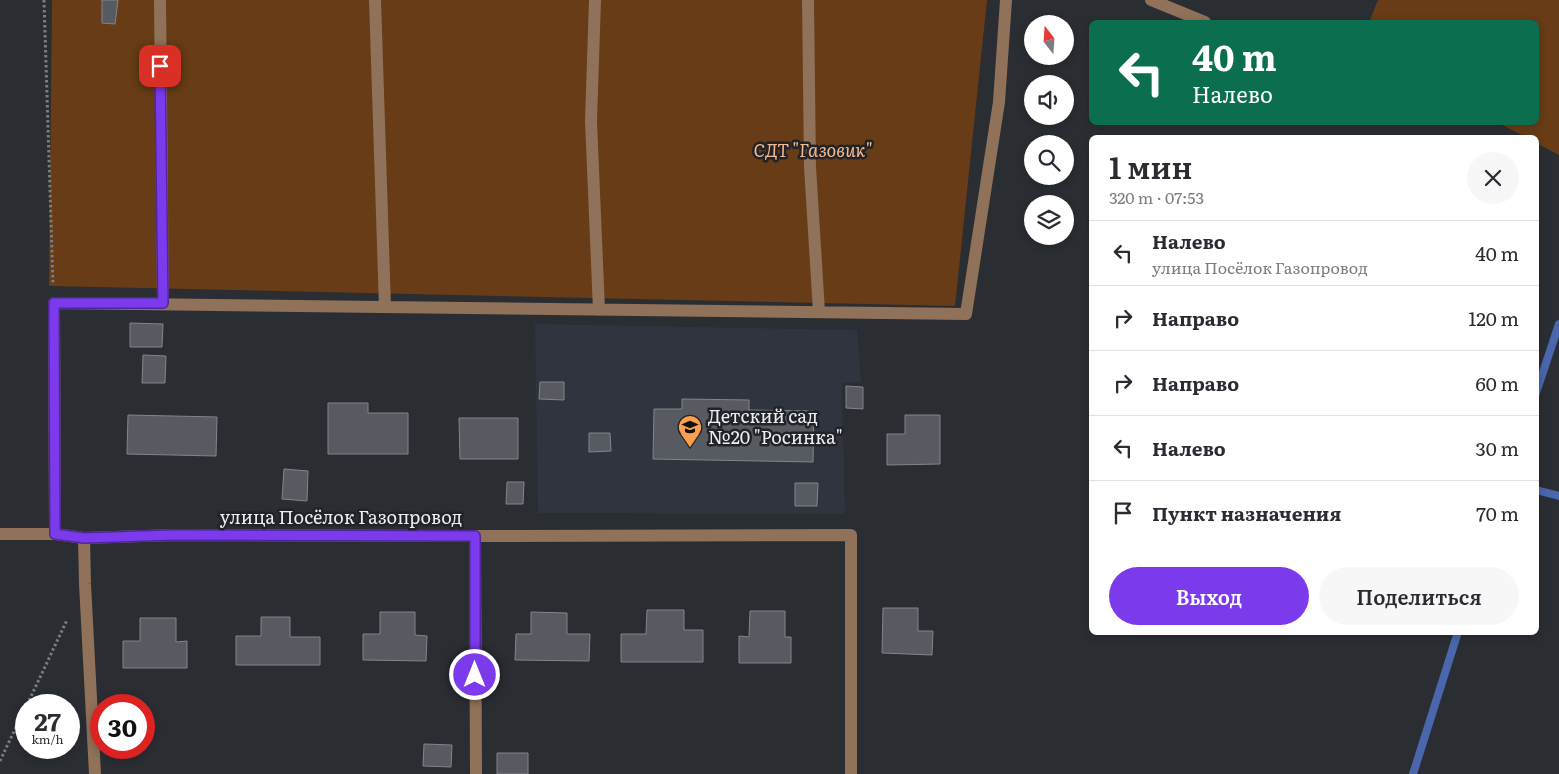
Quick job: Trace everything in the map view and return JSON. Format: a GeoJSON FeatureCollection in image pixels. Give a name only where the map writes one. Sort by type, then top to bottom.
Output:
{"type":"FeatureCollection","features":[{"type":"Feature","properties":{"kind":"street"},"geometry":{"type":"LineString","coordinates":[[160,0],[163,303]]}},
{"type":"Feature","properties":{"kind":"street"},"geometry":{"type":"LineString","coordinates":[[375,0],[386,307]]}},
{"type":"Feature","properties":{"kind":"street"},"geometry":{"type":"LineString","coordinates":[[595,0],[591,121],[599,310]]}},
{"type":"Feature","properties":{"kind":"street"},"geometry":{"type":"LineString","coordinates":[[808,0],[810,167],[819,312]]}},
{"type":"Feature","properties":{"kind":"street"},"geometry":{"type":"LineString","coordinates":[[55,534],[54,303],[966,314],[999,102],[1006,0]]}},
{"type":"Feature","properties":{"kind":"street"},"geometry":{"type":"LineString","coordinates":[[1151,0],[1200,20]]}},
{"type":"Feature","properties":{"kind":"street","name":"улица Посёлок Газопровод"},"geometry":{"type":"LineString","coordinates":[[0,534],[55,534],[84,538],[173,535],[475,536],[476,774]]}},
{"type":"Feature","properties":{"kind":"street"},"geometry":{"type":"LineString","coordinates":[[475,536],[851,535],[851,774]]}},
{"type":"Feature","properties":{"kind":"street"},"geometry":{"type":"LineString","coordinates":[[84,538],[96,774]]}},
{"type":"Feature","properties":{"kind":"path"},"geometry":{"type":"LineString","coordinates":[[44,0],[54,303]]}},
{"type":"Feature","properties":{"kind":"path"},"geometry":{"type":"LineString","coordinates":[[33,694],[68,618]]}},
{"type":"Feature","properties":{"kind":"path"},"geometry":{"type":"LineString","coordinates":[[0,761],[15,730]]}},
{"type":"Feature","properties":{"kind":"shaded area","name":"Детский сад №20 \"Росинка\""},"geometry":{"type":"Polygon","coordinates":[[[535,324],[857,330],[861,382],[842,383],[845,514],[538,513],[535,324]]]}},
{"type":"Feature","properties":{"kind":"green space","name":"СДТ \"Газовик\""},"geometry":{"type":"Polygon","coordinates":[[[52,0],[987,0],[955,306],[49,286],[52,0]]]}},
{"type":"Feature","properties":{"kind":"green space"},"geometry":{"type":"Polygon","coordinates":[[[1378,0],[1559,0],[1559,155],[1539,145],[1539,135],[1522,135],[1502,125],[1539,125],[1539,20],[1370,20],[1378,0]]]}},
{"type":"Feature","properties":{"kind":"building"},"geometry":{"type":"Polygon","coordinates":[[[102,0],[118,0],[115,24],[102,23],[102,0]]]}},
{"type":"Feature","properties":{"kind":"building"},"geometry":{"type":"Polygon","coordinates":[[[130,323],[163,324],[162,347],[130,347],[130,323]]]}},
{"type":"Feature","properties":{"kind":"building"},"geometry":{"type":"Polygon","coordinates":[[[143,355],[166,356],[165,383],[142,383],[143,355]]]}},
{"type":"Feature","properties":{"kind":"building"},"geometry":{"type":"Polygon","coordinates":[[[540,382],[564,382],[564,400],[539,399],[540,382]]]}},
{"type":"Feature","properties":{"kind":"building"},"geometry":{"type":"Polygon","coordinates":[[[846,386],[863,387],[863,409],[846,408],[846,386]]]}},
{"type":"Feature","properties":{"kind":"building"},"geometry":{"type":"Polygon","coordinates":[[[682,399],[749,400],[749,410],[814,411],[813,462],[653,459],[654,409],[682,409],[682,399]]]}},
{"type":"Feature","properties":{"kind":"building"},"geometry":{"type":"Polygon","coordinates":[[[328,403],[368,403],[368,413],[408,413],[408,454],[328,454],[328,403]]]}},
{"type":"Feature","properties":{"kind":"building"},"geometry":{"type":"Polygon","coordinates":[[[128,415],[217,417],[216,456],[127,454],[128,415]]]}},
{"type":"Feature","properties":{"kind":"building"},"geometry":{"type":"Polygon","coordinates":[[[905,415],[940,415],[940,464],[887,465],[887,434],[905,434],[905,415]]]}},
{"type":"Feature","properties":{"kind":"building"},"geometry":{"type":"Polygon","coordinates":[[[459,418],[518,418],[518,459],[460,459],[459,418]]]}},
{"type":"Feature","properties":{"kind":"building"},"geometry":{"type":"Polygon","coordinates":[[[589,433],[610,433],[611,451],[589,452],[589,433]]]}},
{"type":"Feature","properties":{"kind":"building"},"geometry":{"type":"Polygon","coordinates":[[[284,469],[308,471],[307,501],[282,499],[284,469]]]}},
{"type":"Feature","properties":{"kind":"building"},"geometry":{"type":"Polygon","coordinates":[[[507,482],[524,482],[523,504],[506,504],[507,482]]]}},
{"type":"Feature","properties":{"kind":"building"},"geometry":{"type":"Polygon","coordinates":[[[795,483],[818,483],[817,506],[795,506],[795,483]]]}},
{"type":"Feature","properties":{"kind":"building"},"geometry":{"type":"Polygon","coordinates":[[[883,608],[918,608],[918,631],[933,631],[932,655],[882,653],[883,608]]]}},
{"type":"Feature","properties":{"kind":"building"},"geometry":{"type":"Polygon","coordinates":[[[647,610],[684,610],[684,630],[703,630],[703,662],[621,662],[621,634],[646,634],[647,610]]]}},
{"type":"Feature","properties":{"kind":"building"},"geometry":{"type":"Polygon","coordinates":[[[750,611],[785,611],[785,637],[791,637],[791,663],[739,663],[739,636],[749,637],[750,611]]]}},
{"type":"Feature","properties":{"kind":"building"},"geometry":{"type":"Polygon","coordinates":[[[380,612],[415,612],[415,635],[427,636],[426,661],[363,660],[363,634],[380,634],[380,612]]]}},
{"type":"Feature","properties":{"kind":"building"},"geometry":{"type":"Polygon","coordinates":[[[531,612],[567,613],[567,634],[590,634],[589,661],[515,660],[516,634],[531,634],[531,612]]]}},
{"type":"Feature","properties":{"kind":"building"},"geometry":{"type":"Polygon","coordinates":[[[261,617],[290,617],[290,637],[320,637],[320,665],[236,665],[236,636],[261,636],[261,617]]]}},
{"type":"Feature","properties":{"kind":"building"},"geometry":{"type":"Polygon","coordinates":[[[140,618],[176,618],[176,642],[187,641],[187,668],[123,668],[123,641],[140,641],[140,618]]]}},
{"type":"Feature","properties":{"kind":"building"},"geometry":{"type":"Polygon","coordinates":[[[424,744],[452,745],[451,767],[423,766],[424,744]]]}},
{"type":"Feature","properties":{"kind":"building"},"geometry":{"type":"Polygon","coordinates":[[[497,753],[528,753],[528,774],[497,774],[497,753]]]}},
{"type":"Feature","properties":{"kind":"waterway"},"geometry":{"type":"LineString","coordinates":[[1539,384],[1559,324]]}},
{"type":"Feature","properties":{"kind":"waterway"},"geometry":{"type":"LineString","coordinates":[[1539,491],[1559,496]]}},
{"type":"Feature","properties":{"kind":"waterway"},"geometry":{"type":"LineString","coordinates":[[1413,774],[1457,635]]}},
{"type":"Feature","properties":{"kind":"place","name":"Детский сад №20 \"Росинка\""},"geometry":{"type":"Point","coordinates":[690,448]}},
{"type":"Feature","properties":{"kind":"route"},"geometry":{"type":"LineString","coordinates":[[160,66],[163,303],[54,303],[55,534],[84,538],[173,535],[475,536],[475,675]]}}]}
